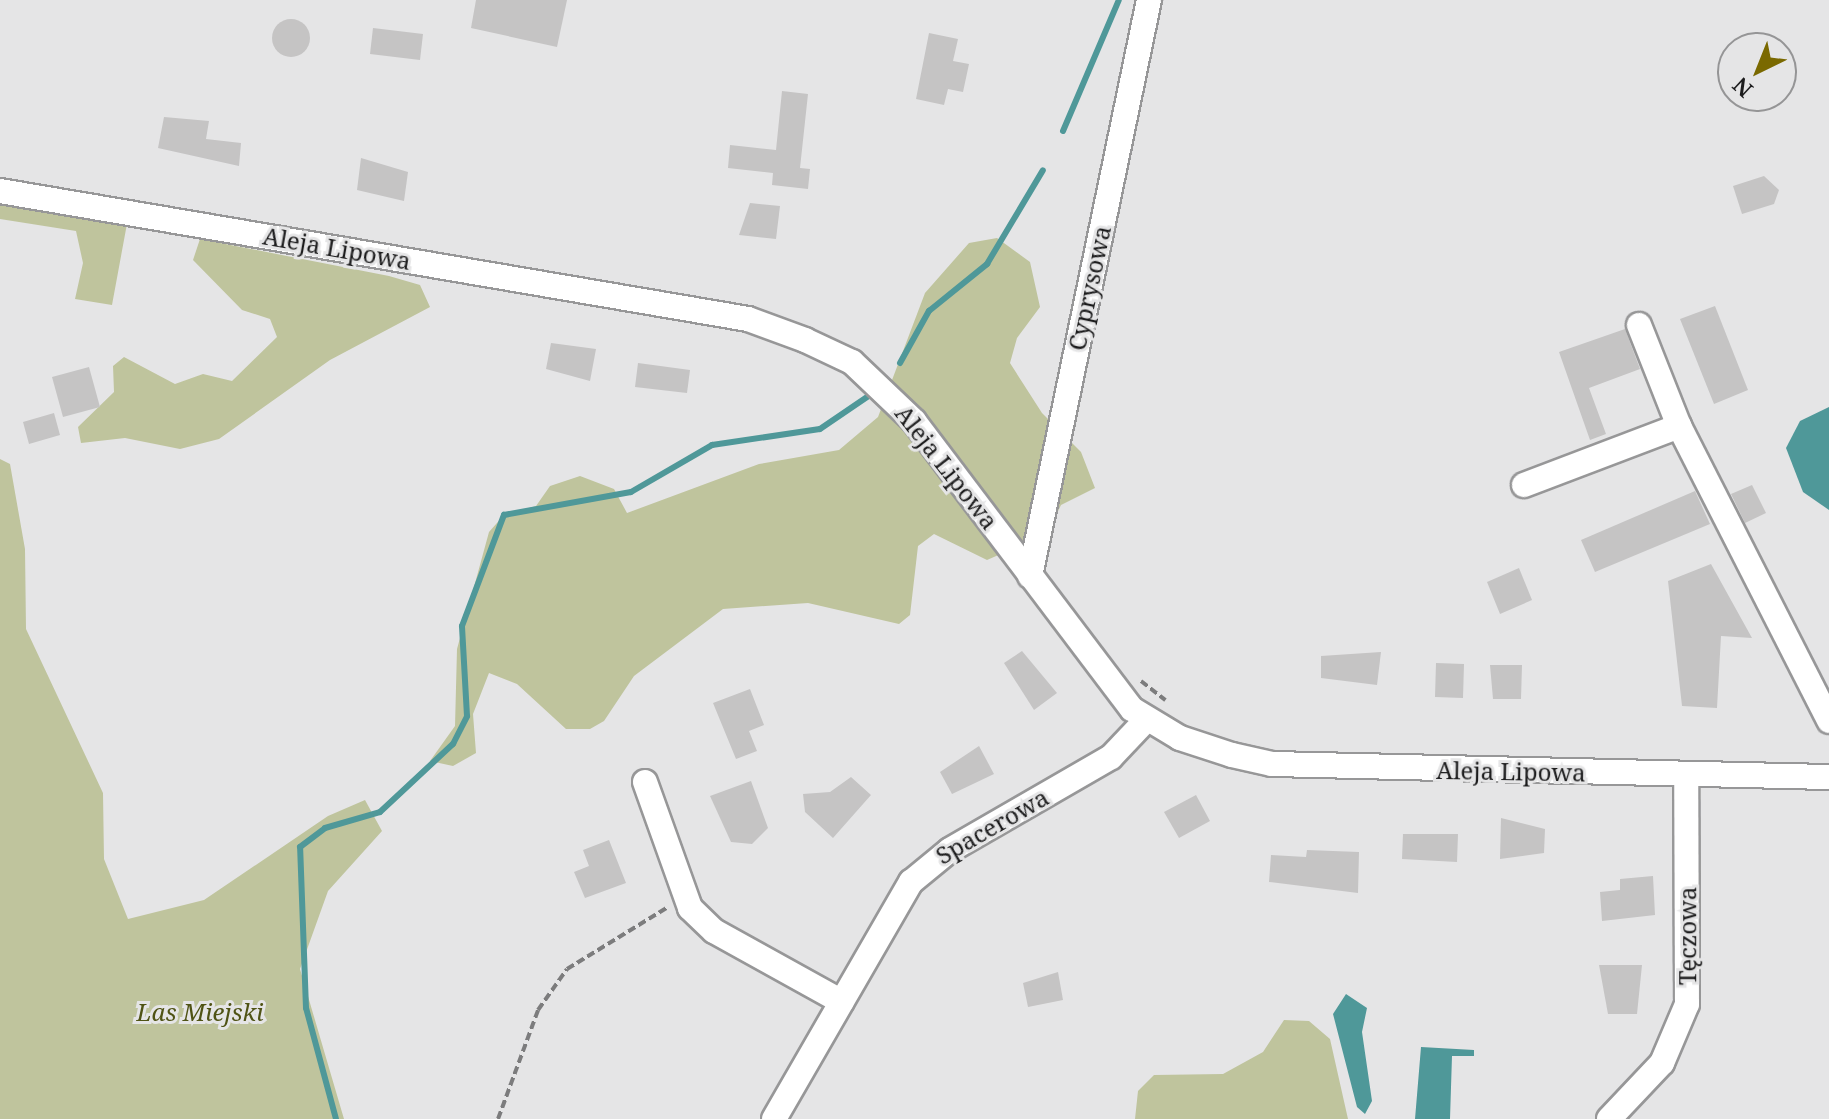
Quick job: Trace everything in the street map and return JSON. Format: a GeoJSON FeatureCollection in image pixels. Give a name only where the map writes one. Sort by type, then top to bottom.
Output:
{"type":"FeatureCollection","features":[{"type":"Feature","properties":{"kind":"street","name":"Cyprysowa"},"geometry":{"type":"LineString","coordinates":[[1030,576],[1149,0]]}},
{"type":"Feature","properties":{"kind":"street","name":"Aleja Lipowa"},"geometry":{"type":"LineString","coordinates":[[0,191],[748,319],[852,362],[880,384],[1030,576],[1112,688],[1147,719],[1180,738],[1272,764],[1829,777]]}},
{"type":"Feature","properties":{"kind":"street"},"geometry":{"type":"LineString","coordinates":[[1639,325],[1679,426],[1829,721]]}},
{"type":"Feature","properties":{"kind":"street"},"geometry":{"type":"LineString","coordinates":[[1524,485],[1679,426]]}},
{"type":"Feature","properties":{"kind":"street","name":"Spacerowa"},"geometry":{"type":"LineString","coordinates":[[774,1119],[928,864],[1111,757],[1147,719]]}},
{"type":"Feature","properties":{"kind":"street","name":"Tęczowa"},"geometry":{"type":"LineString","coordinates":[[1609,1119],[1662,1063],[1687,1004],[1686,774]]}},
{"type":"Feature","properties":{"kind":"street"},"geometry":{"type":"LineString","coordinates":[[645,782],[684,898],[714,931],[842,1002]]}},
{"type":"Feature","properties":{"kind":"path"},"geometry":{"type":"LineString","coordinates":[[1135,674],[1174,706]]}},
{"type":"Feature","properties":{"kind":"path"},"geometry":{"type":"LineString","coordinates":[[498,1119],[538,1010],[567,969],[684,898]]}},
{"type":"Feature","properties":{"kind":"green space"},"geometry":{"type":"Polygon","coordinates":[[[0,178],[131,202],[112,305],[75,299],[83,263],[76,231],[0,219],[0,178]]]}},
{"type":"Feature","properties":{"kind":"green space"},"geometry":{"type":"Polygon","coordinates":[[[997,238],[1030,262],[1040,307],[1017,338],[1010,363],[1042,413],[1081,452],[1095,488],[1061,505],[1047,534],[987,560],[934,534],[918,546],[910,615],[899,624],[808,603],[723,609],[634,676],[604,721],[590,729],[566,729],[517,684],[489,673],[473,714],[476,753],[453,766],[430,761],[455,726],[457,649],[489,532],[504,515],[536,506],[550,486],[580,476],[614,489],[627,513],[759,464],[839,450],[878,417],[925,293],[969,243],[997,238]]]}},
{"type":"Feature","properties":{"kind":"green space"},"geometry":{"type":"Polygon","coordinates":[[[200,239],[389,276],[420,285],[430,307],[330,360],[219,439],[180,449],[125,438],[81,443],[78,427],[114,392],[113,366],[124,357],[175,384],[203,374],[232,381],[277,337],[270,319],[242,310],[193,260],[200,239]]]}},
{"type":"Feature","properties":{"kind":"green space","name":"Las Miejski"},"geometry":{"type":"Polygon","coordinates":[[[0,459],[10,464],[25,549],[26,629],[103,793],[104,859],[128,919],[204,900],[328,816],[365,800],[382,831],[328,891],[300,969],[344,1119],[0,1119],[0,459]]]}},
{"type":"Feature","properties":{"kind":"green space"},"geometry":{"type":"Polygon","coordinates":[[[1284,1020],[1309,1021],[1330,1039],[1348,1119],[1135,1119],[1138,1091],[1154,1075],[1223,1074],[1263,1052],[1284,1020]]]}},
{"type":"Feature","properties":{"kind":"water"},"geometry":{"type":"Polygon","coordinates":[[[1829,407],[1829,510],[1803,492],[1786,448],[1800,421],[1829,407]]]}},
{"type":"Feature","properties":{"kind":"water"},"geometry":{"type":"Polygon","coordinates":[[[1346,994],[1367,1008],[1362,1032],[1372,1101],[1365,1114],[1357,1107],[1333,1014],[1346,994]]]}},
{"type":"Feature","properties":{"kind":"water"},"geometry":{"type":"Polygon","coordinates":[[[1421,1047],[1474,1050],[1474,1056],[1452,1056],[1450,1119],[1415,1119],[1421,1047]]]}},
{"type":"Feature","properties":{"kind":"building"},"geometry":{"type":"Polygon","coordinates":[[[476,0],[567,0],[557,47],[471,28],[476,0]]]}},
{"type":"Feature","properties":{"kind":"building"},"geometry":{"type":"Polygon","coordinates":[[[291,19],[305,24],[310,38],[305,52],[291,57],[277,52],[272,38],[277,24],[291,19]]]}},
{"type":"Feature","properties":{"kind":"building"},"geometry":{"type":"Polygon","coordinates":[[[373,28],[423,34],[420,60],[370,54],[373,28]]]}},
{"type":"Feature","properties":{"kind":"building"},"geometry":{"type":"Polygon","coordinates":[[[929,33],[958,39],[953,61],[969,64],[963,92],[948,89],[944,105],[916,99],[929,33]]]}},
{"type":"Feature","properties":{"kind":"building"},"geometry":{"type":"Polygon","coordinates":[[[782,91],[808,94],[800,168],[810,169],[808,189],[772,185],[773,173],[728,168],[730,145],[776,150],[782,91]]]}},
{"type":"Feature","properties":{"kind":"building"},"geometry":{"type":"Polygon","coordinates":[[[164,117],[209,121],[206,139],[241,143],[239,166],[158,148],[164,117]]]}},
{"type":"Feature","properties":{"kind":"building"},"geometry":{"type":"Polygon","coordinates":[[[361,158],[408,172],[404,201],[357,190],[361,158]]]}},
{"type":"Feature","properties":{"kind":"building"},"geometry":{"type":"Polygon","coordinates":[[[1764,176],[1779,190],[1774,204],[1742,214],[1733,186],[1764,176]]]}},
{"type":"Feature","properties":{"kind":"building"},"geometry":{"type":"Polygon","coordinates":[[[750,203],[780,206],[776,239],[739,235],[750,203]]]}},
{"type":"Feature","properties":{"kind":"building"},"geometry":{"type":"Polygon","coordinates":[[[1715,306],[1748,390],[1714,404],[1680,319],[1715,306]]]}},
{"type":"Feature","properties":{"kind":"building"},"geometry":{"type":"Polygon","coordinates":[[[1625,329],[1640,369],[1589,388],[1606,434],[1590,440],[1559,352],[1625,329]]]}},
{"type":"Feature","properties":{"kind":"building"},"geometry":{"type":"Polygon","coordinates":[[[551,343],[596,349],[590,381],[546,369],[551,343]]]}},
{"type":"Feature","properties":{"kind":"building"},"geometry":{"type":"Polygon","coordinates":[[[638,363],[690,370],[687,393],[635,387],[638,363]]]}},
{"type":"Feature","properties":{"kind":"building"},"geometry":{"type":"Polygon","coordinates":[[[89,367],[100,407],[63,417],[52,377],[89,367]]]}},
{"type":"Feature","properties":{"kind":"building"},"geometry":{"type":"Polygon","coordinates":[[[54,413],[60,435],[29,444],[23,422],[54,413]]]}},
{"type":"Feature","properties":{"kind":"building"},"geometry":{"type":"Polygon","coordinates":[[[1752,485],[1766,513],[1745,523],[1731,494],[1752,485]]]}},
{"type":"Feature","properties":{"kind":"building"},"geometry":{"type":"Polygon","coordinates":[[[1695,491],[1710,524],[1595,572],[1581,540],[1695,491]]]}},
{"type":"Feature","properties":{"kind":"building"},"geometry":{"type":"Polygon","coordinates":[[[1711,564],[1752,638],[1721,636],[1717,708],[1682,706],[1668,581],[1711,564]]]}},
{"type":"Feature","properties":{"kind":"building"},"geometry":{"type":"Polygon","coordinates":[[[1519,568],[1532,600],[1500,614],[1487,582],[1519,568]]]}},
{"type":"Feature","properties":{"kind":"building"},"geometry":{"type":"Polygon","coordinates":[[[1022,651],[1057,693],[1034,710],[1004,663],[1022,651]]]}},
{"type":"Feature","properties":{"kind":"building"},"geometry":{"type":"Polygon","coordinates":[[[1381,652],[1377,685],[1321,678],[1321,656],[1381,652]]]}},
{"type":"Feature","properties":{"kind":"building"},"geometry":{"type":"Polygon","coordinates":[[[1436,663],[1464,664],[1463,698],[1435,697],[1436,663]]]}},
{"type":"Feature","properties":{"kind":"building"},"geometry":{"type":"Polygon","coordinates":[[[1490,665],[1522,665],[1521,699],[1493,699],[1490,665]]]}},
{"type":"Feature","properties":{"kind":"building"},"geometry":{"type":"Polygon","coordinates":[[[750,689],[764,725],[749,731],[757,751],[736,759],[713,703],[750,689]]]}},
{"type":"Feature","properties":{"kind":"building"},"geometry":{"type":"Polygon","coordinates":[[[979,746],[994,774],[952,794],[940,772],[979,746]]]}},
{"type":"Feature","properties":{"kind":"building"},"geometry":{"type":"Polygon","coordinates":[[[851,777],[871,795],[833,838],[805,812],[803,794],[830,792],[851,777]]]}},
{"type":"Feature","properties":{"kind":"building"},"geometry":{"type":"Polygon","coordinates":[[[751,781],[768,828],[752,844],[731,842],[710,796],[751,781]]]}},
{"type":"Feature","properties":{"kind":"building"},"geometry":{"type":"Polygon","coordinates":[[[1196,795],[1210,821],[1179,838],[1164,812],[1196,795]]]}},
{"type":"Feature","properties":{"kind":"building"},"geometry":{"type":"Polygon","coordinates":[[[1501,818],[1545,829],[1544,853],[1500,859],[1501,818]]]}},
{"type":"Feature","properties":{"kind":"building"},"geometry":{"type":"Polygon","coordinates":[[[1403,834],[1458,834],[1457,862],[1402,859],[1403,834]]]}},
{"type":"Feature","properties":{"kind":"building"},"geometry":{"type":"Polygon","coordinates":[[[609,840],[626,883],[585,898],[574,872],[589,866],[583,850],[609,840]]]}},
{"type":"Feature","properties":{"kind":"building"},"geometry":{"type":"Polygon","coordinates":[[[1307,850],[1359,852],[1358,893],[1269,882],[1271,855],[1306,857],[1307,850]]]}},
{"type":"Feature","properties":{"kind":"building"},"geometry":{"type":"Polygon","coordinates":[[[1653,876],[1655,915],[1602,921],[1600,892],[1620,890],[1620,879],[1653,876]]]}},
{"type":"Feature","properties":{"kind":"building"},"geometry":{"type":"Polygon","coordinates":[[[1599,965],[1642,965],[1637,1014],[1608,1014],[1599,965]]]}},
{"type":"Feature","properties":{"kind":"building"},"geometry":{"type":"Polygon","coordinates":[[[1058,972],[1063,1000],[1028,1007],[1023,983],[1058,972]]]}},
{"type":"Feature","properties":{"kind":"waterway"},"geometry":{"type":"LineString","coordinates":[[1063,131],[1119,0]]}},
{"type":"Feature","properties":{"kind":"waterway"},"geometry":{"type":"LineString","coordinates":[[900,363],[929,311],[987,264],[1043,170]]}},
{"type":"Feature","properties":{"kind":"waterway"},"geometry":{"type":"LineString","coordinates":[[336,1119],[306,1008],[300,847],[325,828],[380,812],[453,744],[467,716],[462,626],[504,515],[631,492],[712,445],[820,429],[870,395]]}}]}
